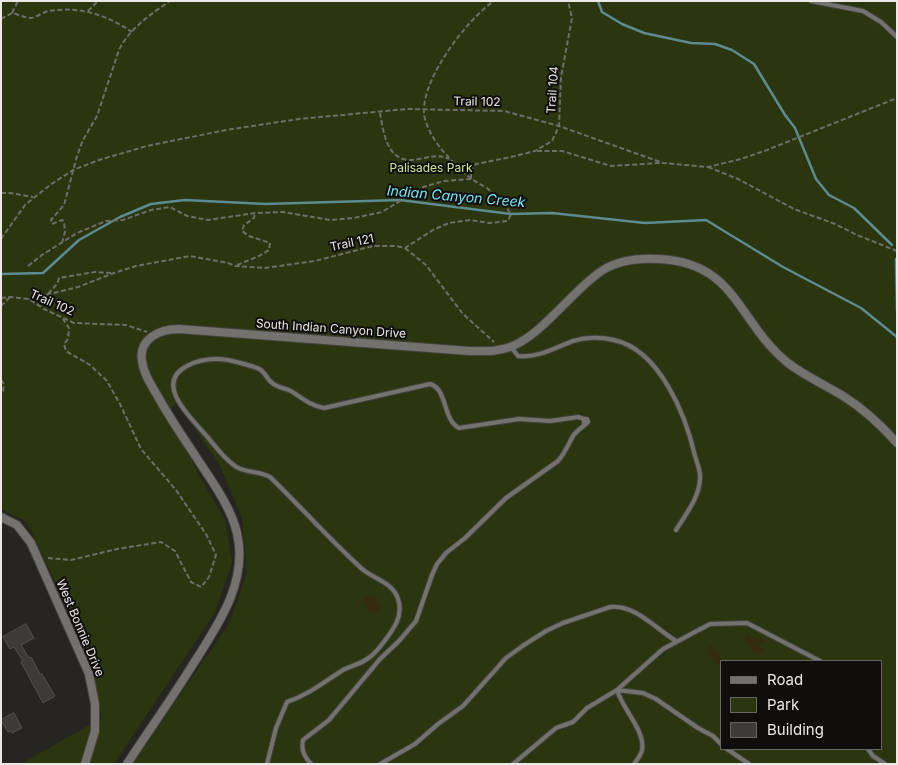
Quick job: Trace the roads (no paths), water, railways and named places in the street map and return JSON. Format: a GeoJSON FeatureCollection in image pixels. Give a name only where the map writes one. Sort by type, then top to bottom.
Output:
{"type":"FeatureCollection","features":[{"type":"Feature","properties":{"kind":"street","name":"South Indian Canyon Drive"},"geometry":{"type":"LineString","coordinates":[[127,764],[219,623],[235,584],[240,556],[234,523],[226,506],[213,482],[164,408],[144,371],[142,349],[154,334],[166,330],[179,329],[469,351],[501,350],[511,347],[529,336],[588,281],[611,266],[629,260],[649,258],[682,262],[697,267],[717,278],[735,298],[759,334],[776,353],[807,376],[843,396],[863,410],[875,419],[897,443]]}},
{"type":"Feature","properties":{"kind":"street","name":"West Bonnie Drive"},"geometry":{"type":"LineString","coordinates":[[1,517],[17,525],[31,543],[89,674],[95,704],[95,731],[85,764]]}},
{"type":"Feature","properties":{"kind":"lane"},"geometry":{"type":"LineString","coordinates":[[811,1],[863,10],[882,22],[897,37]]}},
{"type":"Feature","properties":{"kind":"lane"},"geometry":{"type":"LineString","coordinates":[[511,347],[518,356],[528,357],[590,337],[615,340],[634,347],[650,360],[663,378],[677,404],[691,439],[700,478],[695,500],[676,530]]}},
{"type":"Feature","properties":{"kind":"lane"},"geometry":{"type":"LineString","coordinates":[[267,764],[276,728],[287,702],[302,697],[345,669],[367,659],[375,653],[392,632],[398,621],[399,600],[395,592],[388,585],[362,568],[270,477],[262,472],[244,471],[234,466],[216,449],[189,414],[180,407],[175,395],[173,382],[179,370],[194,362],[210,359],[228,360],[259,368],[271,382],[312,405],[324,408],[430,384],[439,390],[451,420],[458,428],[519,419],[550,421],[578,417],[587,419],[588,422],[574,435],[558,461],[506,498],[465,538],[446,553],[437,564],[416,622],[380,659],[329,720],[303,740],[302,749],[305,758],[311,764]]}},
{"type":"Feature","properties":{"kind":"lane"},"geometry":{"type":"LineString","coordinates":[[380,764],[415,744],[463,706],[512,654],[546,631],[563,623],[610,606],[618,606],[627,608],[641,616],[676,641]]}},
{"type":"Feature","properties":{"kind":"lane"},"geometry":{"type":"LineString","coordinates":[[513,764],[556,728],[573,722],[587,708],[617,690],[662,649],[710,624],[747,624],[818,660]]}},
{"type":"Feature","properties":{"kind":"lane"},"geometry":{"type":"LineString","coordinates":[[617,690],[642,693],[656,699],[720,743]]}},
{"type":"Feature","properties":{"kind":"lane"},"geometry":{"type":"LineString","coordinates":[[617,690],[623,706],[641,737],[643,749],[634,764]]}},
{"type":"Feature","properties":{"kind":"lane"},"geometry":{"type":"LineString","coordinates":[[728,750],[749,764]]}},
{"type":"Feature","properties":{"kind":"lane"},"geometry":{"type":"LineString","coordinates":[[869,750],[873,756],[885,764]]}},
{"type":"Feature","properties":{"kind":"waterway"},"geometry":{"type":"LineString","coordinates":[[598,1],[602,12],[622,24],[644,33],[691,43],[715,44],[732,50],[754,64],[795,128],[816,179],[829,195],[854,208],[892,245]]}},
{"type":"Feature","properties":{"kind":"waterway","name":"Indian Canyon Creek"},"geometry":{"type":"LineString","coordinates":[[1,274],[43,273],[79,240],[120,217],[151,204],[185,200],[265,204],[400,200],[511,214],[552,213],[645,223],[706,220],[783,267],[861,308],[897,337]]}},
{"type":"Feature","properties":{"kind":"waterway"},"geometry":{"type":"LineString","coordinates":[[896,259],[897,310]]}},
{"type":"Feature","properties":{"kind":"park label","name":"Palisades Park"},"geometry":{"type":"Point","coordinates":[431,168]}}]}
